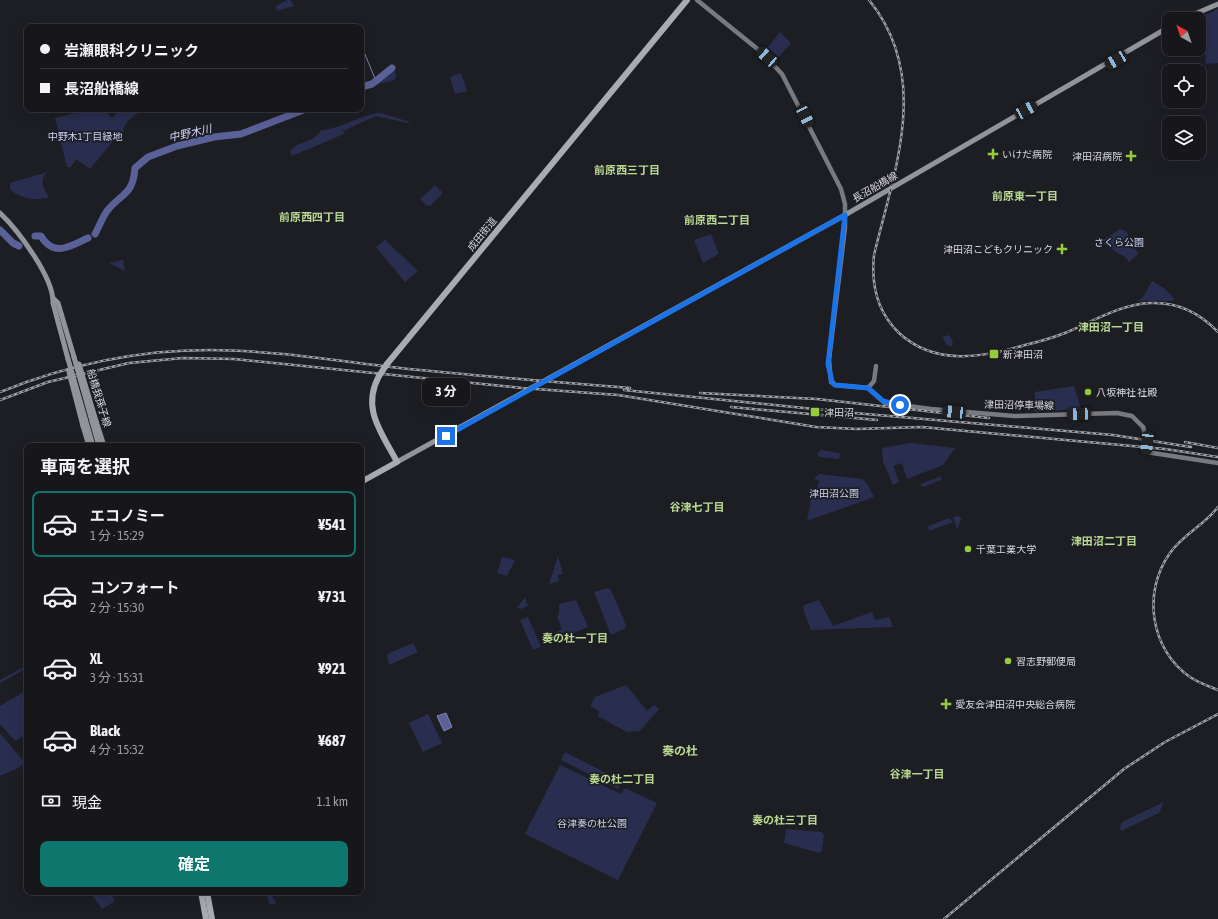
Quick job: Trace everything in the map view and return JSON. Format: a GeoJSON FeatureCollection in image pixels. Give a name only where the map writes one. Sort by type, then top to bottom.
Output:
{"type":"FeatureCollection","features":[{"type":"Feature","properties":{"kind":"highway","name":"成田街道"},"geometry":{"type":"LineString","coordinates":[[397,462],[377,424],[372,410],[372,396],[378,376],[687,0]]}},
{"type":"Feature","properties":{"kind":"highway"},"geometry":{"type":"LineString","coordinates":[[364,480],[397,462]]}},
{"type":"Feature","properties":{"kind":"highway"},"geometry":{"type":"LineString","coordinates":[[202,895],[206,919]]}},
{"type":"Feature","properties":{"kind":"highway"},"geometry":{"type":"LineString","coordinates":[[208,895],[212,919]]}},
{"type":"Feature","properties":{"kind":"main road"},"geometry":{"type":"LineString","coordinates":[[697,0],[760,51],[782,74],[837,181],[843,196],[845,215],[829,360],[829,370],[832,382],[835,385],[868,388],[874,378],[876,366]]}},
{"type":"Feature","properties":{"kind":"main road"},"geometry":{"type":"LineString","coordinates":[[1199,12],[1218,4]]}},
{"type":"Feature","properties":{"kind":"main road","name":"長沼船橋線"},"geometry":{"type":"LineString","coordinates":[[397,462],[845,215],[1082,79],[1162,31]]}},
{"type":"Feature","properties":{"kind":"main road","name":"船橋我孫子線"},"geometry":{"type":"LineString","coordinates":[[0,213],[20,234],[42,271],[53,298],[58,303],[92,443]]}},
{"type":"Feature","properties":{"kind":"main road","name":"船橋我孫子線"},"geometry":{"type":"LineString","coordinates":[[71,358],[83,374],[103,443]]}},
{"type":"Feature","properties":{"kind":"main road","name":"船橋我孫子線"},"geometry":{"type":"LineString","coordinates":[[71,358],[70,378],[88,443]]}},
{"type":"Feature","properties":{"kind":"main road","name":"船橋我孫子線"},"geometry":{"type":"LineString","coordinates":[[71,358],[98,443]]}},
{"type":"Feature","properties":{"kind":"main road","name":"津田沼停車場線"},"geometry":{"type":"LineString","coordinates":[[868,388],[880,400],[888,404],[966,413],[1014,416],[1126,414],[1136,419],[1143,427],[1146,437],[1146,452],[1216,462]]}},
{"type":"Feature","properties":{"kind":"green space"},"geometry":{"type":"Polygon","coordinates":[[[290,0],[294,6],[277,11],[276,6],[290,0]]]}},
{"type":"Feature","properties":{"kind":"green space"},"geometry":{"type":"Polygon","coordinates":[[[1218,9],[1218,63],[1206,64],[1206,15],[1218,9]]]}},
{"type":"Feature","properties":{"kind":"green space"},"geometry":{"type":"Polygon","coordinates":[[[780,32],[791,43],[779,57],[767,48],[780,32]]]}},
{"type":"Feature","properties":{"kind":"green space"},"geometry":{"type":"Polygon","coordinates":[[[394,69],[396,76],[394,80],[372,86],[394,69]]]}},
{"type":"Feature","properties":{"kind":"green space"},"geometry":{"type":"Polygon","coordinates":[[[461,73],[467,91],[455,94],[450,77],[461,73]]]}},
{"type":"Feature","properties":{"kind":"green space","name":"中野木1丁目緑地"},"geometry":{"type":"Polygon","coordinates":[[[80,112],[106,112],[112,118],[118,112],[140,112],[128,121],[123,132],[114,140],[90,169],[76,159],[71,167],[67,167],[55,118],[80,112]]]}},
{"type":"Feature","properties":{"kind":"green space"},"geometry":{"type":"Polygon","coordinates":[[[381,113],[410,122],[408,123],[376,116],[343,131],[344,134],[292,156],[290,152],[297,145],[311,140],[321,130],[336,127],[373,114],[381,113]]]}},
{"type":"Feature","properties":{"kind":"green space"},"geometry":{"type":"Polygon","coordinates":[[[47,172],[43,178],[43,184],[49,197],[34,199],[19,195],[10,190],[10,183],[47,172]]]}},
{"type":"Feature","properties":{"kind":"green space"},"geometry":{"type":"Polygon","coordinates":[[[435,185],[442,192],[442,194],[430,206],[426,205],[420,199],[435,185]]]}},
{"type":"Feature","properties":{"kind":"green space","name":"さくら公園"},"geometry":{"type":"Polygon","coordinates":[[[1120,229],[1126,231],[1138,254],[1129,262],[1125,257],[1100,242],[1120,229]]]}},
{"type":"Feature","properties":{"kind":"green space"},"geometry":{"type":"Polygon","coordinates":[[[711,234],[719,254],[703,263],[694,240],[711,234]]]}},
{"type":"Feature","properties":{"kind":"green space"},"geometry":{"type":"Polygon","coordinates":[[[385,240],[418,271],[405,282],[376,247],[385,240]]]}},
{"type":"Feature","properties":{"kind":"green space"},"geometry":{"type":"Polygon","coordinates":[[[123,260],[125,271],[109,263],[123,260]]]}},
{"type":"Feature","properties":{"kind":"green space"},"geometry":{"type":"Polygon","coordinates":[[[1152,281],[1164,288],[1175,300],[1136,302],[1143,297],[1152,281]]]}},
{"type":"Feature","properties":{"kind":"green space"},"geometry":{"type":"Polygon","coordinates":[[[949,335],[953,343],[951,347],[947,345],[942,337],[949,335]]]}},
{"type":"Feature","properties":{"kind":"green space"},"geometry":{"type":"Polygon","coordinates":[[[1074,386],[1081,409],[1036,412],[1034,410],[1035,392],[1074,386]]]}},
{"type":"Feature","properties":{"kind":"green space"},"geometry":{"type":"Polygon","coordinates":[[[911,443],[955,448],[943,465],[907,479],[902,463],[893,466],[899,482],[893,485],[883,462],[882,448],[911,443]]]}},
{"type":"Feature","properties":{"kind":"green space"},"geometry":{"type":"Polygon","coordinates":[[[821,450],[840,453],[839,459],[819,457],[817,454],[821,450]]]}},
{"type":"Feature","properties":{"kind":"green space","name":"津田沼公園"},"geometry":{"type":"Polygon","coordinates":[[[819,474],[862,479],[866,482],[874,497],[807,521],[812,494],[816,494],[819,480],[814,479],[819,474]]]}},
{"type":"Feature","properties":{"kind":"green space"},"geometry":{"type":"Polygon","coordinates":[[[942,476],[941,480],[924,487],[920,484],[942,476]]]}},
{"type":"Feature","properties":{"kind":"green space"},"geometry":{"type":"Polygon","coordinates":[[[957,516],[962,518],[957,529],[953,517],[957,516]]]}},
{"type":"Feature","properties":{"kind":"green space"},"geometry":{"type":"Polygon","coordinates":[[[949,518],[953,522],[929,531],[928,526],[949,518]]]}},
{"type":"Feature","properties":{"kind":"green space"},"geometry":{"type":"Polygon","coordinates":[[[558,556],[563,574],[558,575],[559,581],[549,584],[558,556]]]}},
{"type":"Feature","properties":{"kind":"green space"},"geometry":{"type":"Polygon","coordinates":[[[502,557],[515,560],[507,576],[497,573],[502,557]]]}},
{"type":"Feature","properties":{"kind":"green space"},"geometry":{"type":"Polygon","coordinates":[[[608,588],[611,590],[626,625],[624,629],[611,635],[594,592],[608,588]]]}},
{"type":"Feature","properties":{"kind":"green space"},"geometry":{"type":"Polygon","coordinates":[[[525,597],[528,606],[521,609],[517,608],[525,597]]]}},
{"type":"Feature","properties":{"kind":"green space"},"geometry":{"type":"Polygon","coordinates":[[[576,600],[588,627],[557,640],[554,633],[562,629],[557,617],[559,613],[559,604],[576,600]]]}},
{"type":"Feature","properties":{"kind":"green space"},"geometry":{"type":"Polygon","coordinates":[[[819,600],[833,626],[872,612],[875,620],[889,617],[893,627],[811,630],[803,608],[804,605],[819,600]]]}},
{"type":"Feature","properties":{"kind":"green space"},"geometry":{"type":"Polygon","coordinates":[[[528,617],[541,647],[533,650],[520,620],[528,617]]]}},
{"type":"Feature","properties":{"kind":"green space"},"geometry":{"type":"Polygon","coordinates":[[[413,643],[418,652],[389,665],[387,654],[413,643]]]}},
{"type":"Feature","properties":{"kind":"green space"},"geometry":{"type":"Polygon","coordinates":[[[24,667],[24,670],[0,683],[0,680],[24,667]]]}},
{"type":"Feature","properties":{"kind":"green space"},"geometry":{"type":"Polygon","coordinates":[[[626,685],[647,711],[654,705],[659,709],[640,731],[627,732],[598,716],[600,712],[590,706],[595,697],[626,685]]]}},
{"type":"Feature","properties":{"kind":"green space"},"geometry":{"type":"Polygon","coordinates":[[[24,692],[24,736],[15,741],[0,724],[0,706],[24,692]]]}},
{"type":"Feature","properties":{"kind":"green space"},"geometry":{"type":"Polygon","coordinates":[[[428,714],[442,743],[423,752],[409,723],[428,714]]]}},
{"type":"Feature","properties":{"kind":"green space"},"geometry":{"type":"Polygon","coordinates":[[[0,733],[24,764],[0,776],[0,733]]]}},
{"type":"Feature","properties":{"kind":"green space"},"geometry":{"type":"Polygon","coordinates":[[[565,752],[622,781],[618,789],[561,760],[565,752]]]}},
{"type":"Feature","properties":{"kind":"green space","name":"谷津奏の杜公園"},"geometry":{"type":"Polygon","coordinates":[[[560,765],[621,794],[624,789],[627,789],[657,803],[618,880],[525,834],[560,765]]]}},
{"type":"Feature","properties":{"kind":"green space"},"geometry":{"type":"Polygon","coordinates":[[[1164,802],[1159,813],[1121,831],[1120,827],[1122,822],[1164,802]]]}},
{"type":"Feature","properties":{"kind":"green space"},"geometry":{"type":"Polygon","coordinates":[[[786,829],[822,832],[824,835],[822,851],[819,853],[784,843],[786,829]]]}},
{"type":"Feature","properties":{"kind":"green space"},"geometry":{"type":"Polygon","coordinates":[[[92,895],[112,895],[115,901],[102,909],[92,895]]]}},
{"type":"Feature","properties":{"kind":"green space"},"geometry":{"type":"Polygon","coordinates":[[[267,895],[272,895],[276,903],[270,905],[267,895]]]}},
{"type":"Feature","properties":{"kind":"shaded area"},"geometry":{"type":"Polygon","coordinates":[[[446,713],[452,727],[444,731],[437,716],[446,713]]]}},
{"type":"Feature","properties":{"kind":"waterway"},"geometry":{"type":"LineString","coordinates":[[364,52],[376,81]]}},
{"type":"Feature","properties":{"kind":"waterway","name":"中野木川"},"geometry":{"type":"LineString","coordinates":[[364,86],[372,84],[392,68]]}},
{"type":"Feature","properties":{"kind":"waterway","name":"中野木川"},"geometry":{"type":"LineString","coordinates":[[95,234],[107,211],[129,189],[132,184],[135,168],[148,157],[177,146],[214,137],[241,134],[298,112]]}},
{"type":"Feature","properties":{"kind":"waterway","name":"中野木川"},"geometry":{"type":"LineString","coordinates":[[0,230],[13,243],[19,246]]}},
{"type":"Feature","properties":{"kind":"waterway","name":"中野木川"},"geometry":{"type":"LineString","coordinates":[[35,236],[41,236],[51,247],[57,248],[69,247],[88,238]]}},
{"type":"Feature","properties":{"kind":"railway"},"geometry":{"type":"LineString","coordinates":[[869,0],[888,30],[899,61],[904,92],[903,125],[898,158],[874,255],[873,266],[877,297],[885,316],[899,333],[913,344],[928,351],[943,355],[976,356],[1009,350],[1045,340],[1065,333],[1117,310],[1140,304],[1151,303],[1170,304],[1188,310],[1204,319],[1218,332]]}},
{"type":"Feature","properties":{"kind":"railway"},"geometry":{"type":"LineString","coordinates":[[0,392],[51,374],[102,361],[155,353],[209,350],[233,350],[305,356],[429,371],[630,388]]}},
{"type":"Feature","properties":{"kind":"railway"},"geometry":{"type":"LineString","coordinates":[[0,400],[48,382],[129,363],[183,358],[234,359],[522,388],[618,395],[816,427],[857,429],[922,427],[1165,449],[1218,457]]}},
{"type":"Feature","properties":{"kind":"railway"},"geometry":{"type":"LineString","coordinates":[[624,390],[854,413],[1113,435],[1191,447]]}},
{"type":"Feature","properties":{"kind":"railway"},"geometry":{"type":"LineString","coordinates":[[700,393],[817,399],[989,418]]}},
{"type":"Feature","properties":{"kind":"railway"},"geometry":{"type":"LineString","coordinates":[[731,407],[877,420]]}},
{"type":"Feature","properties":{"kind":"railway"},"geometry":{"type":"LineString","coordinates":[[1185,442],[1218,448]]}},
{"type":"Feature","properties":{"kind":"railway"},"geometry":{"type":"LineString","coordinates":[[1218,507],[1207,519],[1181,540],[1170,553],[1161,568],[1153,602],[1154,619],[1159,636],[1166,651],[1177,665],[1190,677],[1200,683],[1218,690]]}},
{"type":"Feature","properties":{"kind":"railway"},"geometry":{"type":"LineString","coordinates":[[944,919],[1124,769],[1165,742],[1218,714]]}},
{"type":"Feature","properties":{"kind":"place","name":"いけだ病院"},"geometry":{"type":"Point","coordinates":[993,154]}},
{"type":"Feature","properties":{"kind":"place","name":"津田沼病院"},"geometry":{"type":"Point","coordinates":[1131,156]}},
{"type":"Feature","properties":{"kind":"place","name":"津田沼こどもクリニック"},"geometry":{"type":"Point","coordinates":[1062,249]}},
{"type":"Feature","properties":{"kind":"place","name":"新津田沼"},"geometry":{"type":"Point","coordinates":[994,354]}},
{"type":"Feature","properties":{"kind":"place","name":"八坂神社 社殿"},"geometry":{"type":"Point","coordinates":[1088,392]}},
{"type":"Feature","properties":{"kind":"place","name":"津田沼"},"geometry":{"type":"Point","coordinates":[815,412]}},
{"type":"Feature","properties":{"kind":"place","name":"千葉工業大学"},"geometry":{"type":"Point","coordinates":[968,549]}},
{"type":"Feature","properties":{"kind":"place","name":"習志野郵便局"},"geometry":{"type":"Point","coordinates":[1008,661]}},
{"type":"Feature","properties":{"kind":"place","name":"愛友会津田沼中央総合病院"},"geometry":{"type":"Point","coordinates":[946,704]}},
{"type":"Feature","properties":{"kind":"district","name":"前原西三丁目"},"geometry":{"type":"Point","coordinates":[627,170]}},
{"type":"Feature","properties":{"kind":"district","name":"前原東一丁目"},"geometry":{"type":"Point","coordinates":[1025,196]}},
{"type":"Feature","properties":{"kind":"district","name":"前原西四丁目"},"geometry":{"type":"Point","coordinates":[312,217]}},
{"type":"Feature","properties":{"kind":"district","name":"前原西二丁目"},"geometry":{"type":"Point","coordinates":[717,220]}},
{"type":"Feature","properties":{"kind":"district","name":"津田沼一丁目"},"geometry":{"type":"Point","coordinates":[1111,327]}},
{"type":"Feature","properties":{"kind":"district","name":"谷津七丁目"},"geometry":{"type":"Point","coordinates":[697,507]}},
{"type":"Feature","properties":{"kind":"district","name":"津田沼二丁目"},"geometry":{"type":"Point","coordinates":[1104,541]}},
{"type":"Feature","properties":{"kind":"district","name":"奏の杜一丁目"},"geometry":{"type":"Point","coordinates":[575,638]}},
{"type":"Feature","properties":{"kind":"district","name":"奏の杜"},"geometry":{"type":"Point","coordinates":[680,751]}},
{"type":"Feature","properties":{"kind":"district","name":"谷津一丁目"},"geometry":{"type":"Point","coordinates":[917,774]}},
{"type":"Feature","properties":{"kind":"district","name":"奏の杜二丁目"},"geometry":{"type":"Point","coordinates":[622,779]}},
{"type":"Feature","properties":{"kind":"district","name":"奏の杜三丁目"},"geometry":{"type":"Point","coordinates":[785,820]}},
{"type":"Feature","properties":{"kind":"route"},"geometry":{"type":"LineString","coordinates":[[446,436],[763,259],[845,215],[845,228],[828,364],[831,380],[835,385],[868,388],[878,398],[888,404],[900,405]]}}]}
